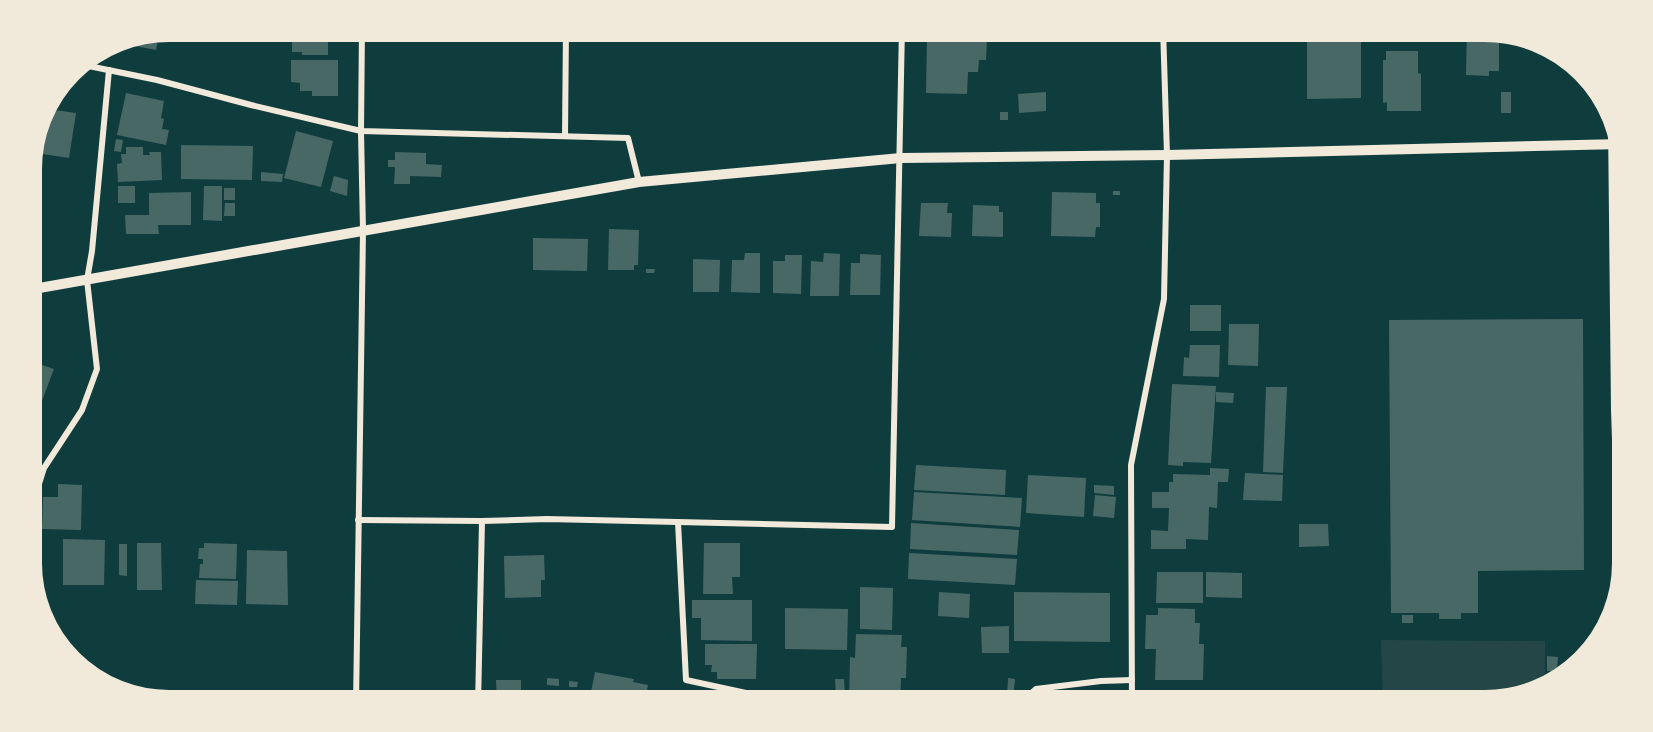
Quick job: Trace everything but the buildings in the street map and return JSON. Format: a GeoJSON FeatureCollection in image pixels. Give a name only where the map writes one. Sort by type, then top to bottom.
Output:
{"type":"FeatureCollection","features":[{"type":"Feature","properties":{"kind":"street"},"geometry":{"type":"LineString","coordinates":[[356,694],[363,231],[361,131],[363,38]]}},
{"type":"Feature","properties":{"kind":"street"},"geometry":{"type":"LineString","coordinates":[[565,136],[566,38]]}},
{"type":"Feature","properties":{"kind":"street"},"geometry":{"type":"LineString","coordinates":[[358,519],[482,521],[547,519],[892,527],[902,38]]}},
{"type":"Feature","properties":{"kind":"street"},"geometry":{"type":"LineString","coordinates":[[1132,694],[1131,465],[1164,299],[1167,155],[1163,38]]}},
{"type":"Feature","properties":{"kind":"street"},"geometry":{"type":"LineString","coordinates":[[88,66],[157,80],[361,131],[627,138],[639,182]]}},
{"type":"Feature","properties":{"kind":"street"},"geometry":{"type":"LineString","coordinates":[[38,487],[44,468],[82,410],[97,369],[87,280],[92,251],[109,70]]}},
{"type":"Feature","properties":{"kind":"street"},"geometry":{"type":"LineString","coordinates":[[38,289],[639,182],[901,158],[1167,155],[1613,144]]}},
{"type":"Feature","properties":{"kind":"street"},"geometry":{"type":"LineString","coordinates":[[478,694],[482,521]]}},
{"type":"Feature","properties":{"kind":"street"},"geometry":{"type":"LineString","coordinates":[[678,522],[686,680],[751,694]]}},
{"type":"Feature","properties":{"kind":"street"},"geometry":{"type":"LineString","coordinates":[[1030,694],[1036,689],[1101,681],[1132,680]]}},
{"type":"Feature","properties":{"kind":"shaded area"},"geometry":{"type":"Polygon","coordinates":[[[1381,640],[1545,641],[1545,679],[1518,690],[1493,694],[1383,694],[1381,640]]]}}]}
